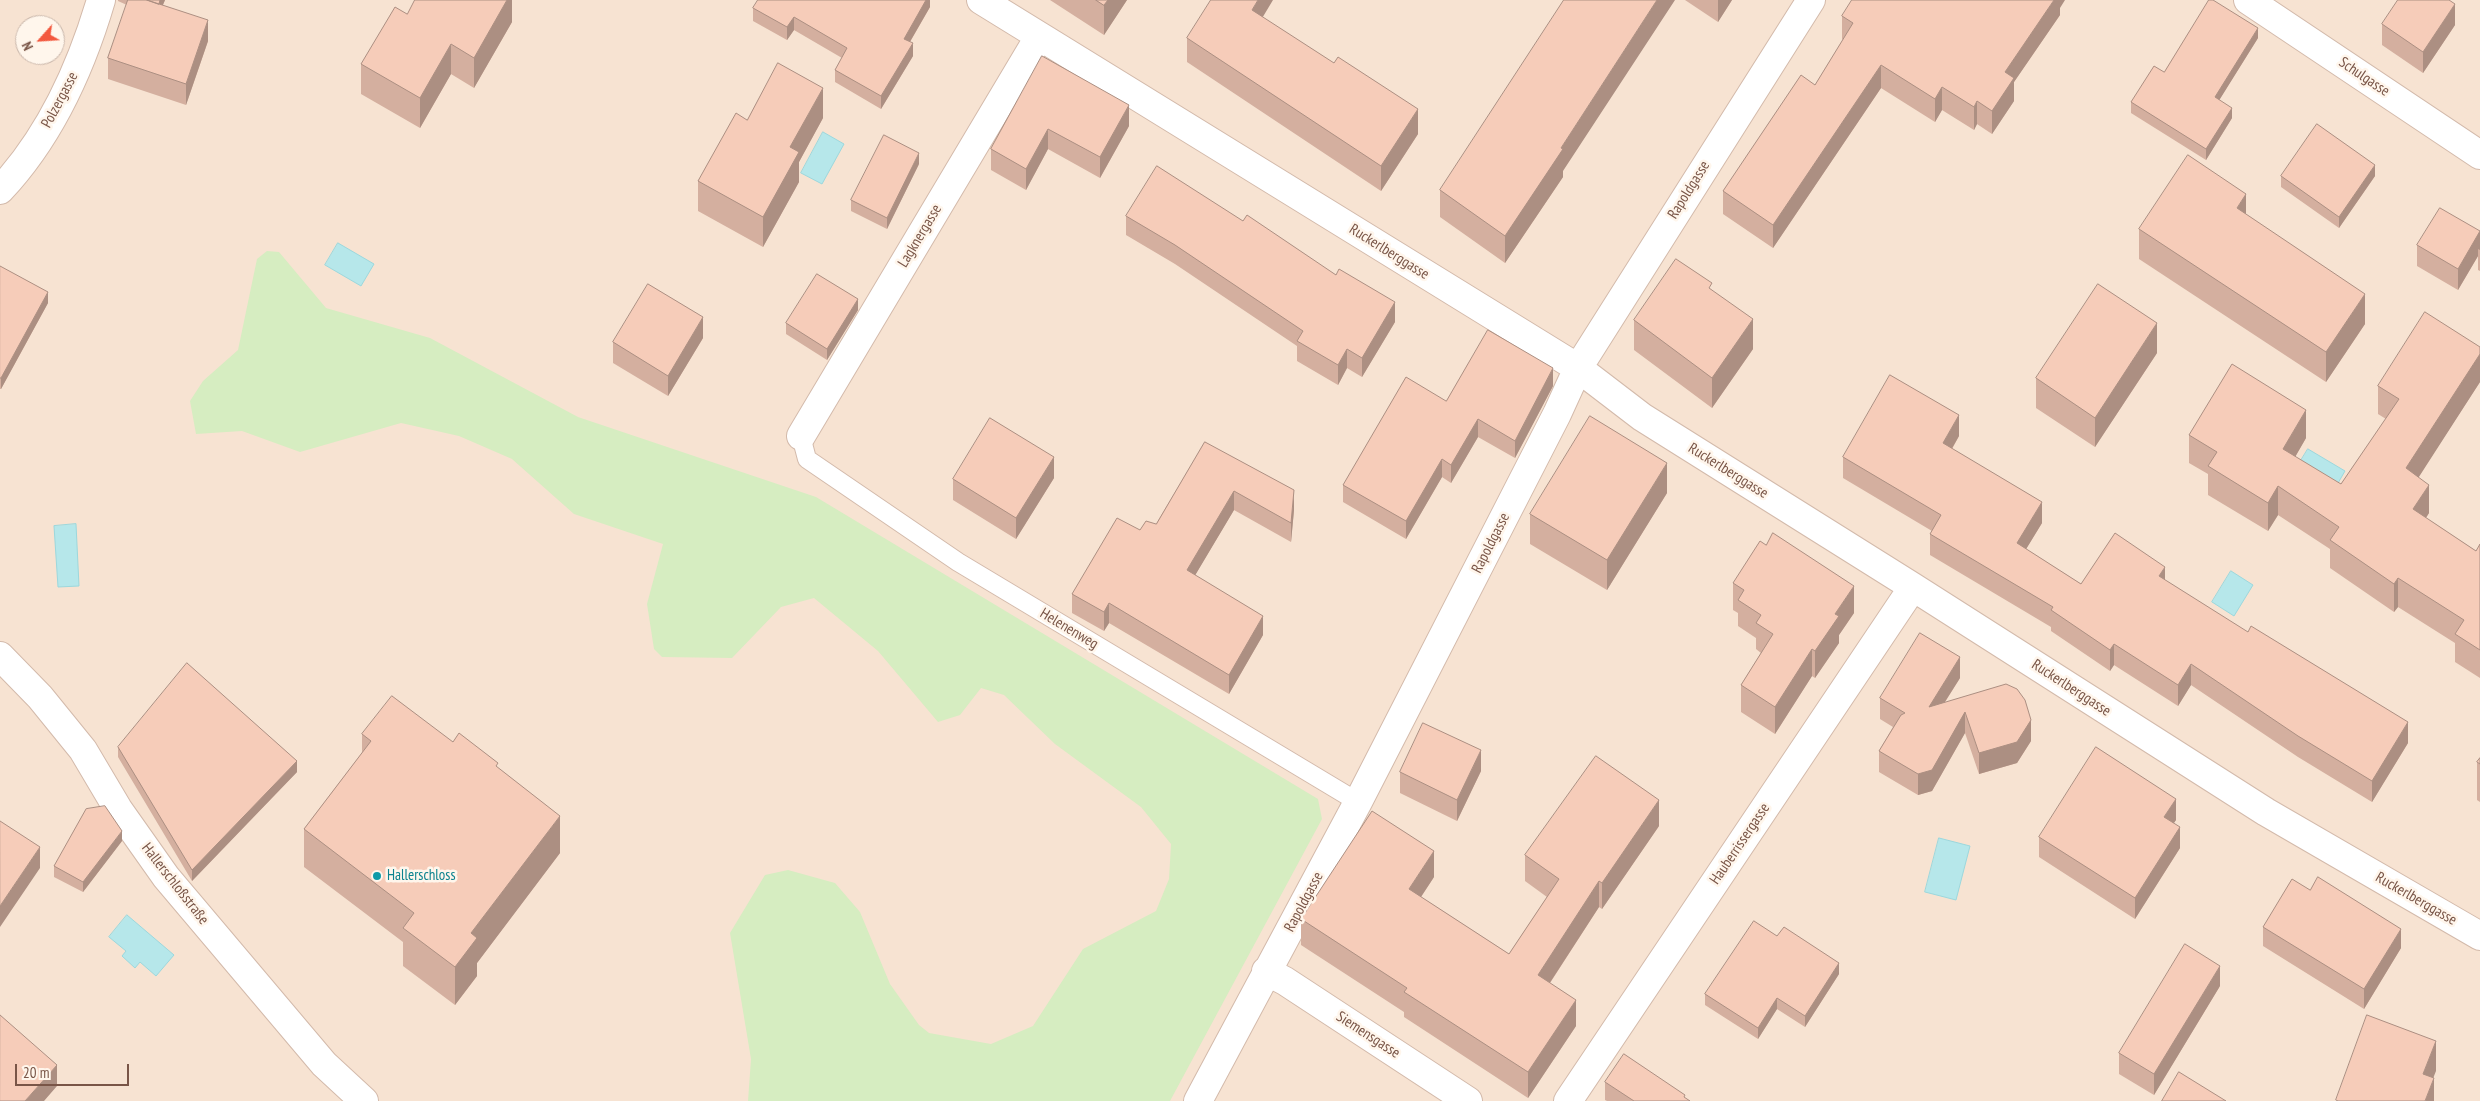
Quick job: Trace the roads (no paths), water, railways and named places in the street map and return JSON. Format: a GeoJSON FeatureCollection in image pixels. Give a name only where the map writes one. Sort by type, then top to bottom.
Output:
{"type":"FeatureCollection","features":[{"type":"Feature","properties":{"kind":"street","name":"Polzergasse"},"geometry":{"type":"LineString","coordinates":[[0,190],[31,152],[63,98],[82,58],[101,0]]}},
{"type":"Feature","properties":{"kind":"street","name":"Ruckerlberggasse"},"geometry":{"type":"LineString","coordinates":[[981,0],[1578,368],[1642,418],[1913,587],[2266,812],[2480,936]]}},
{"type":"Feature","properties":{"kind":"street","name":"Rapoldgasse"},"geometry":{"type":"LineString","coordinates":[[1198,1101],[1358,802],[1557,414],[1578,368],[1811,0]]}},
{"type":"Feature","properties":{"kind":"street","name":"Schulgasse"},"geometry":{"type":"LineString","coordinates":[[2248,0],[2480,155]]}},
{"type":"Feature","properties":{"kind":"street","name":"Lagknergasse"},"geometry":{"type":"LineString","coordinates":[[801,436],[1039,37]]}},
{"type":"Feature","properties":{"kind":"street","name":"Hauberrissergasse"},"geometry":{"type":"LineString","coordinates":[[1568,1101],[1913,587]]}},
{"type":"Feature","properties":{"kind":"street","name":"Hallerschloßstraße"},"geometry":{"type":"LineString","coordinates":[[0,656],[40,697],[83,750],[118,809],[166,877],[324,1064],[364,1101]]}},
{"type":"Feature","properties":{"kind":"street","name":"Siemensgasse"},"geometry":{"type":"LineString","coordinates":[[1266,971],[1285,981],[1468,1101]]}},
{"type":"Feature","properties":{"kind":"lane","name":"Helenenweg"},"geometry":{"type":"LineString","coordinates":[[801,436],[807,459],[958,562],[1358,802]]}},
{"type":"Feature","properties":{"kind":"water"},"geometry":{"type":"Polygon","coordinates":[[[823,132],[844,144],[822,184],[801,173],[823,132]]]}},
{"type":"Feature","properties":{"kind":"water"},"geometry":{"type":"Polygon","coordinates":[[[338,243],[374,264],[361,286],[325,265],[338,243]]]}},
{"type":"Feature","properties":{"kind":"water"},"geometry":{"type":"Polygon","coordinates":[[[2308,449],[2345,471],[2334,490],[2297,467],[2308,449]]]}},
{"type":"Feature","properties":{"kind":"water"},"geometry":{"type":"Polygon","coordinates":[[[76,524],[79,586],[58,587],[54,526],[76,524]]]}},
{"type":"Feature","properties":{"kind":"water"},"geometry":{"type":"Polygon","coordinates":[[[2231,571],[2253,585],[2234,616],[2212,602],[2231,571]]]}},
{"type":"Feature","properties":{"kind":"water"},"geometry":{"type":"Polygon","coordinates":[[[1939,838],[1970,846],[1956,900],[1925,892],[1939,838]]]}},
{"type":"Feature","properties":{"kind":"water"},"geometry":{"type":"Polygon","coordinates":[[[127,915],[174,955],[156,976],[140,962],[135,968],[122,956],[126,951],[109,937],[127,915]]]}},
{"type":"Feature","properties":{"kind":"place","name":"Hallerschloss"},"geometry":{"type":"Point","coordinates":[377,876]}}]}
